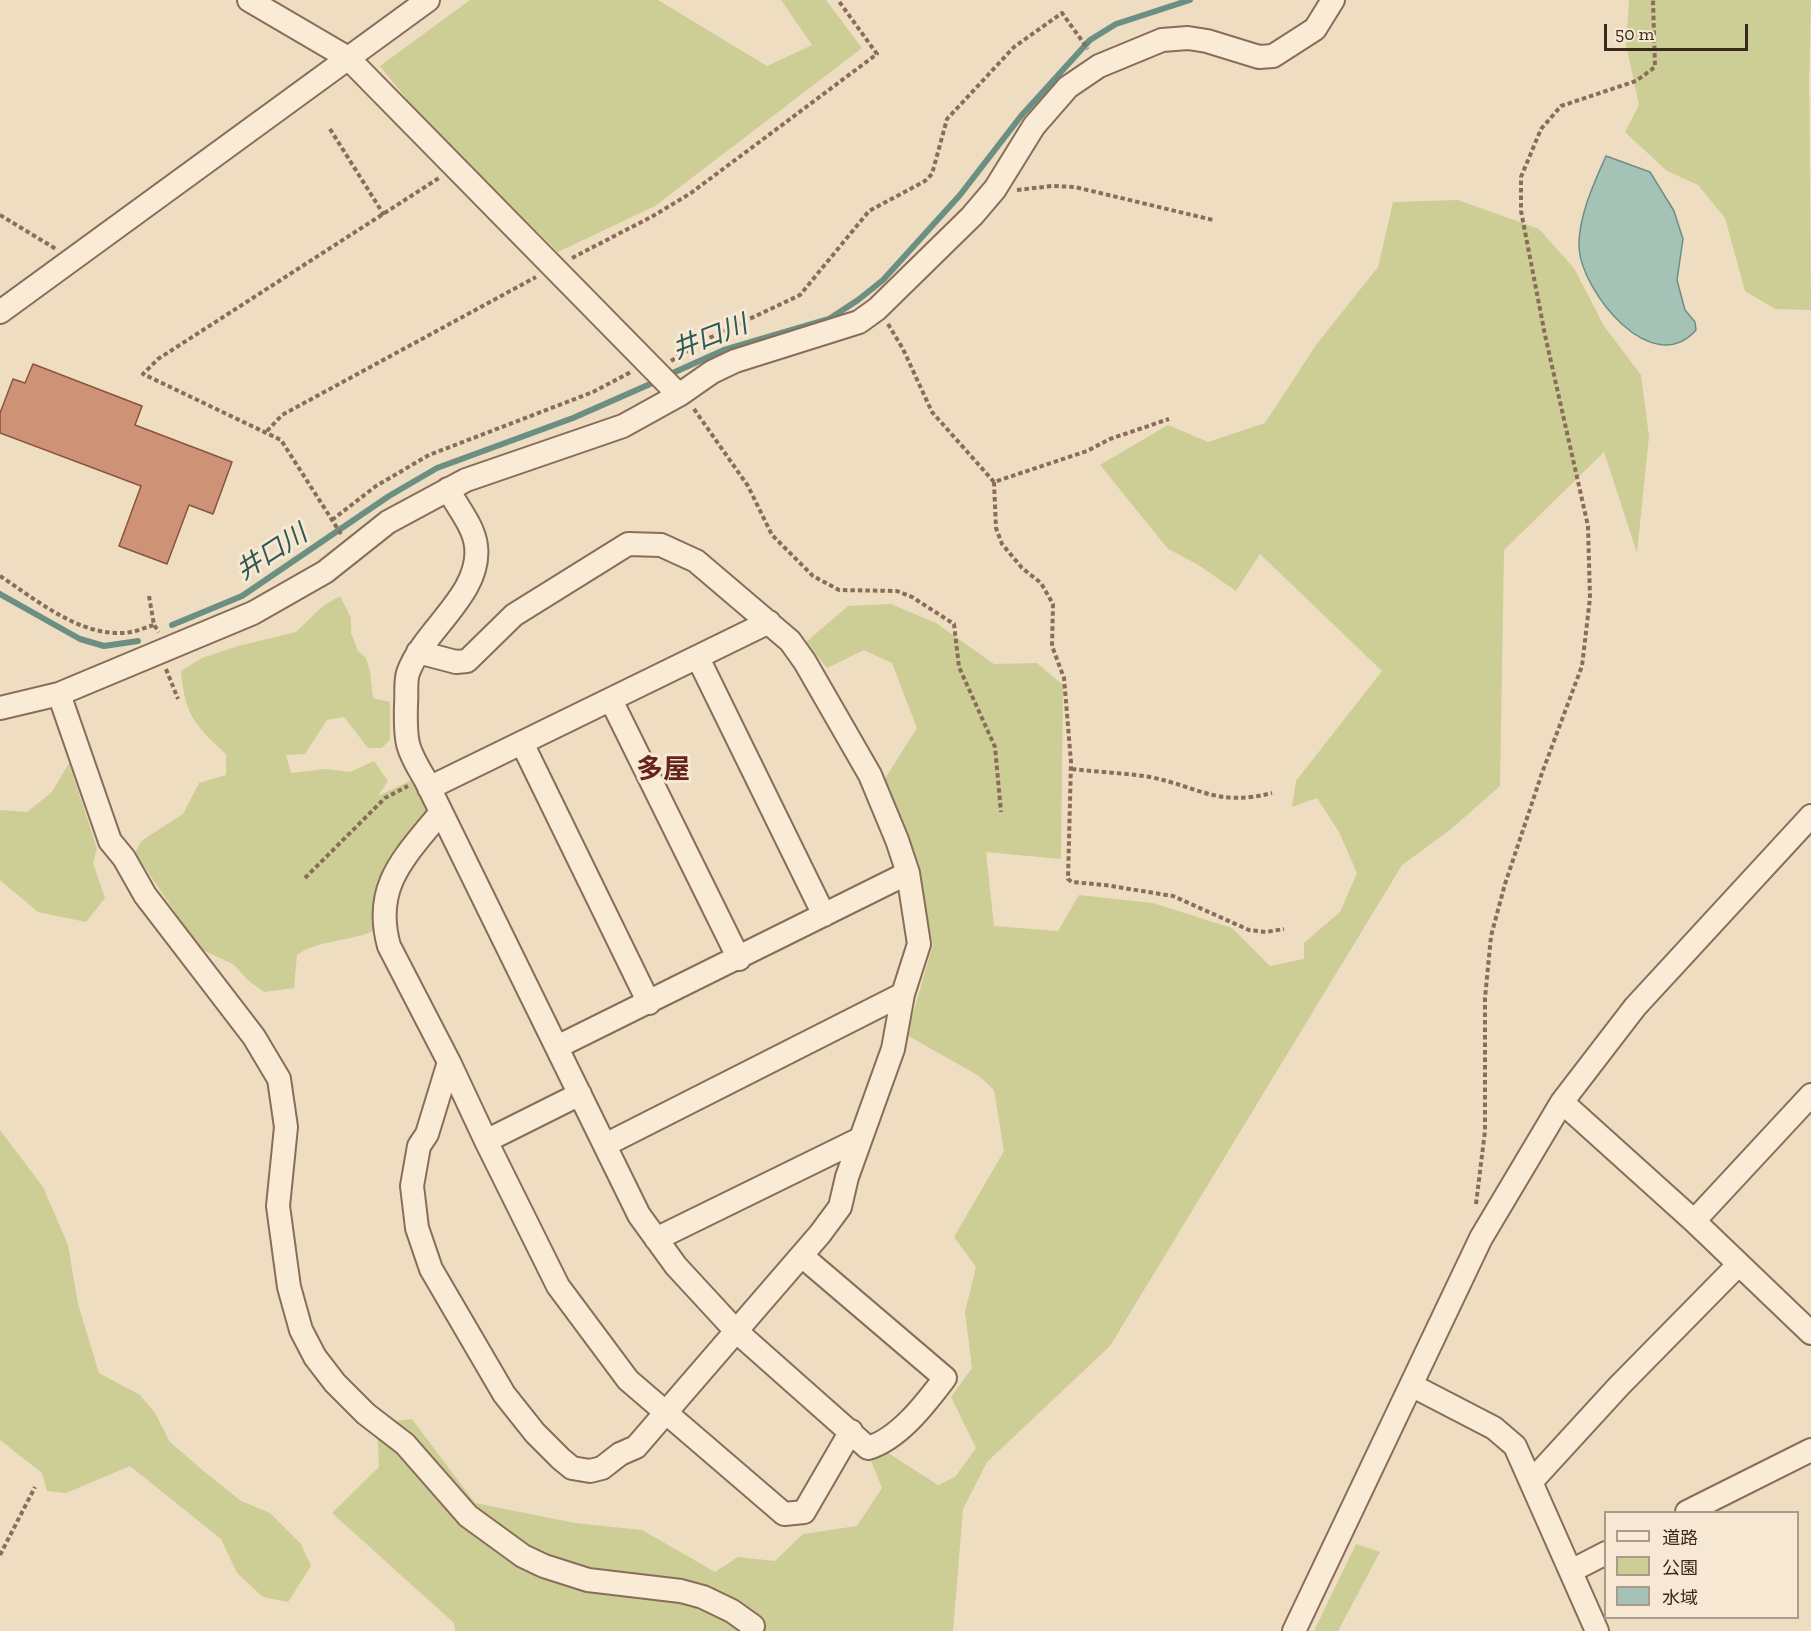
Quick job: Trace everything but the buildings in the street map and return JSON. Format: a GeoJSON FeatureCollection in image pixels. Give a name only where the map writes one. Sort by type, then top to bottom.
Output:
{"type":"FeatureCollection","features":[{"type":"Feature","properties":{"kind":"street"},"geometry":{"type":"LineString","coordinates":[[249,0],[348,58],[679,395]]}},
{"type":"Feature","properties":{"kind":"street"},"geometry":{"type":"LineString","coordinates":[[0,312],[428,0]]}},
{"type":"Feature","properties":{"kind":"street"},"geometry":{"type":"LineString","coordinates":[[0,708],[59,694],[253,613],[325,572],[388,522],[448,489],[623,426],[679,395],[712,372],[735,361],[858,322],[877,309],[972,216],[995,189],[1034,126],[1068,87],[1100,65],[1162,40],[1188,38],[1259,57],[1273,56],[1315,29],[1333,0]]}},
{"type":"Feature","properties":{"kind":"street"},"geometry":{"type":"LineString","coordinates":[[448,489],[473,535],[476,563],[465,591],[418,652],[407,675],[405,740],[410,755],[427,783],[639,1215],[676,1266],[736,1331],[868,1448],[884,1443],[932,1396],[945,1378],[802,1256]]}},
{"type":"Feature","properties":{"kind":"street"},"geometry":{"type":"LineString","coordinates":[[418,652],[456,662],[467,661],[514,615],[628,544],[661,545],[696,561],[790,641],[836,713],[870,775],[908,873],[919,944],[903,994],[892,1049],[860,1139],[840,1207],[802,1256],[636,1447],[620,1454],[604,1466],[590,1471],[572,1468],[535,1432],[504,1394],[449,1304],[431,1269],[420,1240],[413,1209],[412,1186],[419,1146],[427,1134],[449,1062]]}},
{"type":"Feature","properties":{"kind":"street"},"geometry":{"type":"LineString","coordinates":[[427,783],[522,743],[769,622]]}},
{"type":"Feature","properties":{"kind":"street"},"geometry":{"type":"LineString","coordinates":[[698,658],[824,915]]}},
{"type":"Feature","properties":{"kind":"street"},"geometry":{"type":"LineString","coordinates":[[59,694],[110,841],[124,858],[145,895],[254,1037],[279,1079],[286,1127],[279,1206],[286,1272],[297,1320],[325,1371],[357,1407],[405,1444],[468,1516],[523,1556],[544,1566],[588,1580],[703,1597],[732,1611],[753,1626]]}},
{"type":"Feature","properties":{"kind":"street"},"geometry":{"type":"LineString","coordinates":[[611,700],[739,959]]}},
{"type":"Feature","properties":{"kind":"street"},"geometry":{"type":"LineString","coordinates":[[522,743],[650,1002]]}},
{"type":"Feature","properties":{"kind":"street"},"geometry":{"type":"LineString","coordinates":[[441,812],[398,866],[387,893],[384,918],[389,946],[449,1062],[558,1286],[628,1380],[784,1514],[804,1512],[851,1431]]}},
{"type":"Feature","properties":{"kind":"street"},"geometry":{"type":"LineString","coordinates":[[1294,1631],[1481,1238],[1562,1102],[1635,1007],[1811,816]]}},
{"type":"Feature","properties":{"kind":"street"},"geometry":{"type":"LineString","coordinates":[[557,1047],[739,959],[908,873]]}},
{"type":"Feature","properties":{"kind":"street"},"geometry":{"type":"LineString","coordinates":[[605,1145],[903,994]]}},
{"type":"Feature","properties":{"kind":"street"},"geometry":{"type":"LineString","coordinates":[[486,1141],[580,1094]]}},
{"type":"Feature","properties":{"kind":"street"},"geometry":{"type":"LineString","coordinates":[[1694,1221],[1811,1095]]}},
{"type":"Feature","properties":{"kind":"street"},"geometry":{"type":"LineString","coordinates":[[1562,1102],[1694,1221],[1811,1333]]}},
{"type":"Feature","properties":{"kind":"street"},"geometry":{"type":"LineString","coordinates":[[656,1239],[860,1139]]}},
{"type":"Feature","properties":{"kind":"street"},"geometry":{"type":"LineString","coordinates":[[1531,1482],[1618,1386],[1739,1264]]}},
{"type":"Feature","properties":{"kind":"street"},"geometry":{"type":"LineString","coordinates":[[1411,1385],[1494,1428],[1508,1437],[1515,1446],[1597,1631]]}},
{"type":"Feature","properties":{"kind":"street"},"geometry":{"type":"LineString","coordinates":[[1689,1511],[1811,1450]]}},
{"type":"Feature","properties":{"kind":"street"},"geometry":{"type":"LineString","coordinates":[[1570,1571],[1604,1554]]}},
{"type":"Feature","properties":{"kind":"path"},"geometry":{"type":"LineString","coordinates":[[267,431],[282,416],[653,216],[691,193],[878,54],[838,0]]}},
{"type":"Feature","properties":{"kind":"path"},"geometry":{"type":"LineString","coordinates":[[1475,1208],[1485,1131],[1485,998],[1491,936],[1505,884],[1542,773],[1582,666],[1589,617],[1588,526],[1545,335],[1521,211],[1521,177],[1541,129],[1561,106],[1636,81],[1655,67],[1653,0]]}},
{"type":"Feature","properties":{"kind":"path"},"geometry":{"type":"LineString","coordinates":[[332,520],[376,486],[429,455],[593,392],[800,295],[869,212],[925,181],[932,174],[947,119],[1014,47],[1062,13],[1100,65]]}},
{"type":"Feature","properties":{"kind":"path"},"geometry":{"type":"LineString","coordinates":[[330,129],[384,215]]}},
{"type":"Feature","properties":{"kind":"path"},"geometry":{"type":"LineString","coordinates":[[352,549],[281,440],[267,431],[143,374],[158,359],[384,215],[454,167]]}},
{"type":"Feature","properties":{"kind":"path"},"geometry":{"type":"LineString","coordinates":[[995,189],[1004,192],[1052,186],[1075,187],[1213,220]]}},
{"type":"Feature","properties":{"kind":"path"},"geometry":{"type":"LineString","coordinates":[[0,215],[57,250],[68,263]]}},
{"type":"Feature","properties":{"kind":"path"},"geometry":{"type":"LineString","coordinates":[[877,309],[899,342],[932,412],[994,482],[996,528],[1002,544],[1022,568],[1041,583],[1053,604],[1052,646],[1064,678],[1072,769],[1068,879],[1072,882],[1173,896],[1249,930],[1266,932],[1284,929]]}},
{"type":"Feature","properties":{"kind":"path"},"geometry":{"type":"LineString","coordinates":[[679,395],[693,407],[748,486],[772,535],[813,576],[838,590],[897,591],[912,597],[954,624],[959,667],[995,747],[1001,812]]}},
{"type":"Feature","properties":{"kind":"path"},"geometry":{"type":"LineString","coordinates":[[994,482],[1077,455],[1110,439],[1169,419]]}},
{"type":"Feature","properties":{"kind":"path"},"geometry":{"type":"LineString","coordinates":[[0,576],[74,622],[110,633],[125,633],[154,625]]}},
{"type":"Feature","properties":{"kind":"path"},"geometry":{"type":"LineString","coordinates":[[149,596],[154,625],[178,699]]}},
{"type":"Feature","properties":{"kind":"path"},"geometry":{"type":"LineString","coordinates":[[1072,769],[1149,777],[1201,794],[1222,798],[1272,793]]}},
{"type":"Feature","properties":{"kind":"path"},"geometry":{"type":"LineString","coordinates":[[305,878],[386,798],[427,783]]}},
{"type":"Feature","properties":{"kind":"path"},"geometry":{"type":"LineString","coordinates":[[0,1555],[35,1487]]}},
{"type":"Feature","properties":{"kind":"green space"},"geometry":{"type":"Polygon","coordinates":[[[470,0],[658,0],[767,66],[812,45],[781,0],[826,0],[862,48],[655,206],[558,252],[421,117],[380,66],[470,0]]]}},
{"type":"Feature","properties":{"kind":"green space"},"geometry":{"type":"Polygon","coordinates":[[[1629,0],[1811,0],[1809,81],[1811,310],[1775,309],[1745,291],[1725,218],[1698,185],[1667,171],[1625,132],[1639,105],[1626,45],[1629,0]]]}},
{"type":"Feature","properties":{"kind":"green space"},"geometry":{"type":"Polygon","coordinates":[[[1458,200],[1539,229],[1574,268],[1604,326],[1641,375],[1649,436],[1637,553],[1604,452],[1504,550],[1500,786],[1450,830],[1402,865],[1110,1346],[987,1462],[963,1509],[953,1631],[455,1631],[454,1623],[332,1513],[379,1467],[377,1423],[412,1419],[475,1503],[575,1523],[642,1530],[715,1572],[738,1557],[775,1561],[803,1534],[857,1526],[882,1488],[871,1461],[885,1451],[938,1485],[955,1477],[976,1448],[951,1397],[972,1368],[965,1312],[976,1267],[954,1237],[1004,1151],[994,1090],[979,1076],[907,1035],[933,944],[914,864],[884,780],[917,728],[892,663],[864,650],[827,668],[806,642],[848,606],[891,604],[936,623],[994,664],[1037,663],[1063,685],[1061,859],[986,852],[994,926],[1058,931],[1079,895],[1153,903],[1232,928],[1270,966],[1304,959],[1304,943],[1340,912],[1357,873],[1339,832],[1317,798],[1292,807],[1296,781],[1382,671],[1260,554],[1236,591],[1197,564],[1168,549],[1100,465],[1168,425],[1208,442],[1265,423],[1316,345],[1378,267],[1393,202],[1458,200]]]}},
{"type":"Feature","properties":{"kind":"green space"},"geometry":{"type":"Polygon","coordinates":[[[340,596],[351,618],[351,633],[358,651],[366,658],[373,698],[390,702],[390,739],[382,748],[368,748],[344,717],[327,720],[305,754],[286,755],[291,773],[325,769],[350,772],[374,761],[388,781],[378,796],[416,778],[430,805],[428,813],[395,852],[379,879],[374,910],[377,929],[356,937],[316,946],[297,955],[294,988],[264,992],[249,981],[233,964],[200,949],[135,853],[141,841],[183,814],[199,783],[226,775],[226,754],[206,735],[193,718],[185,698],[181,671],[202,658],[238,646],[296,632],[323,606],[340,596]]]}},
{"type":"Feature","properties":{"kind":"green space"},"geometry":{"type":"Polygon","coordinates":[[[69,763],[97,848],[93,863],[105,898],[86,922],[38,912],[0,880],[0,810],[27,812],[52,792],[69,763]]]}},
{"type":"Feature","properties":{"kind":"green space"},"geometry":{"type":"Polygon","coordinates":[[[0,1130],[43,1187],[68,1245],[78,1304],[99,1373],[140,1395],[155,1413],[170,1442],[241,1501],[270,1513],[301,1544],[311,1566],[288,1602],[263,1597],[237,1573],[221,1539],[130,1466],[66,1493],[47,1491],[42,1473],[0,1440],[0,1130]]]}},
{"type":"Feature","properties":{"kind":"green space"},"geometry":{"type":"Polygon","coordinates":[[[1356,1544],[1380,1552],[1338,1631],[1314,1631],[1356,1544]]]}},
{"type":"Feature","properties":{"kind":"water"},"geometry":{"type":"Polygon","coordinates":[[[1606,156],[1650,172],[1674,211],[1683,239],[1677,280],[1685,310],[1695,322],[1696,330],[1678,343],[1660,344],[1640,338],[1622,324],[1592,286],[1583,266],[1579,248],[1581,224],[1606,156]]]}},
{"type":"Feature","properties":{"kind":"waterway","name":"井口川"},"geometry":{"type":"LineString","coordinates":[[666,376],[724,350],[829,319],[858,300],[883,280],[960,195],[1021,116],[1090,40],[1116,24],[1190,0]]}},
{"type":"Feature","properties":{"kind":"waterway","name":"井口川"},"geometry":{"type":"LineString","coordinates":[[172,625],[242,596],[389,496],[437,468],[573,418],[657,381]]}},
{"type":"Feature","properties":{"kind":"waterway","name":"井口川"},"geometry":{"type":"LineString","coordinates":[[0,594],[80,639],[104,646],[138,641]]}},
{"type":"Feature","properties":{"kind":"district","name":"多屋"},"geometry":{"type":"Point","coordinates":[663,770]}}]}
